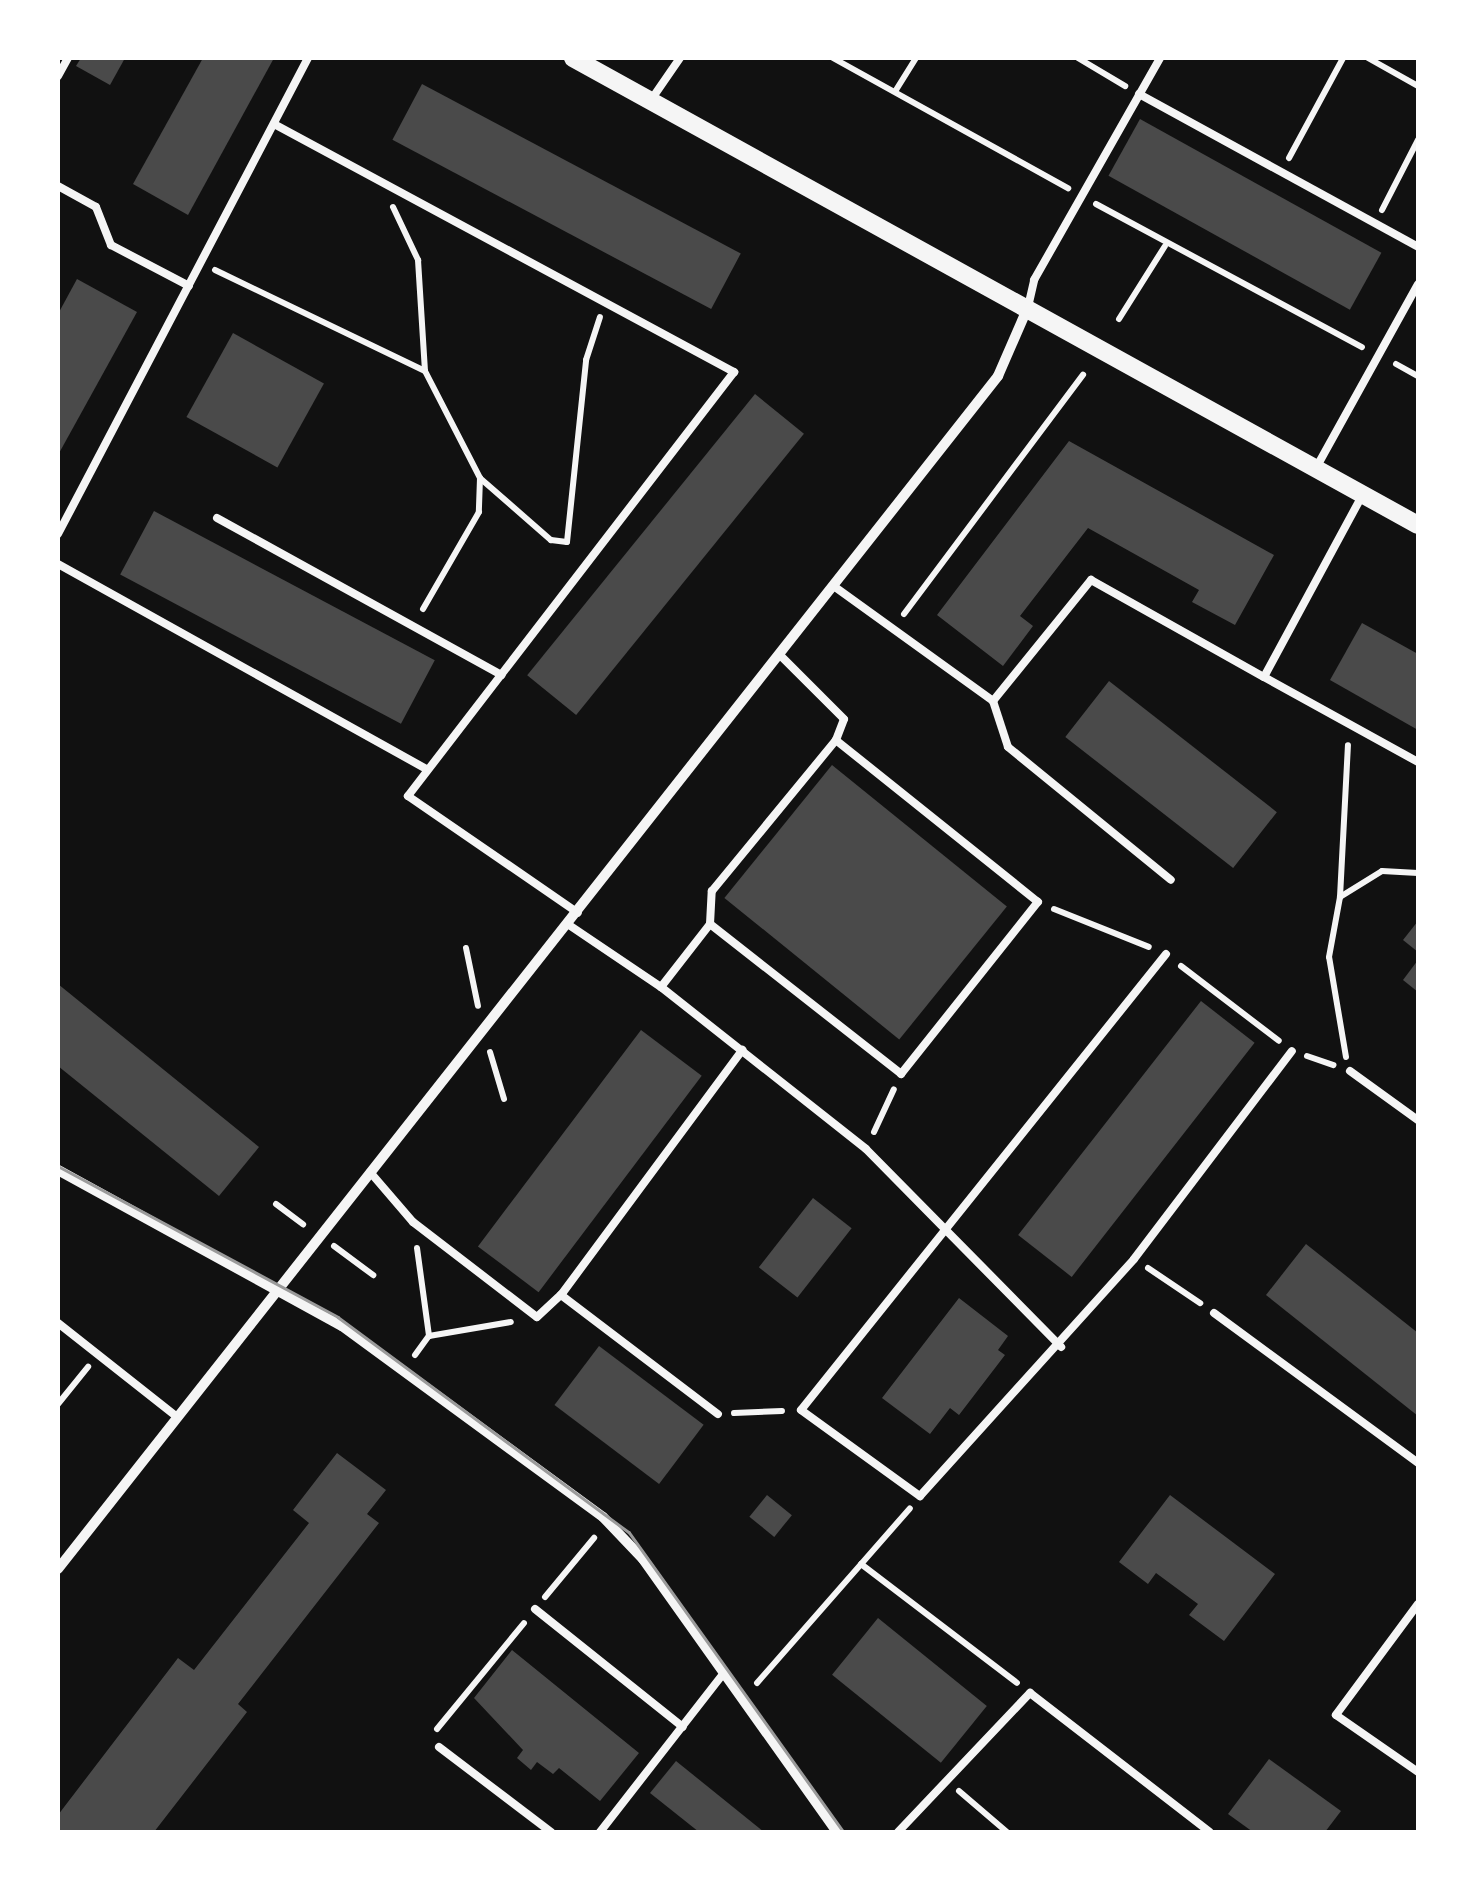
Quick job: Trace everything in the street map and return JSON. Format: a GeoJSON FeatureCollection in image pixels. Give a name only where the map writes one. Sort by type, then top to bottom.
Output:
{"type":"FeatureCollection","features":[{"type":"Feature","properties":{"kind":"street"},"geometry":{"type":"LineString","coordinates":[[573,58],[1418,525]]}},
{"type":"Feature","properties":{"kind":"street"},"geometry":{"type":"LineString","coordinates":[[58,1568],[835,588],[998,376],[1028,307]]}},
{"type":"Feature","properties":{"kind":"street"},"geometry":{"type":"LineString","coordinates":[[58,1170],[278,1287],[342,1326],[608,1522],[643,1559],[837,1832]]}},
{"type":"Feature","properties":{"kind":"lane"},"geometry":{"type":"LineString","coordinates":[[58,76],[68,58]]}},
{"type":"Feature","properties":{"kind":"lane"},"geometry":{"type":"LineString","coordinates":[[58,534],[308,58]]}},
{"type":"Feature","properties":{"kind":"lane"},"geometry":{"type":"LineString","coordinates":[[651,100],[680,58]]}},
{"type":"Feature","properties":{"kind":"lane"},"geometry":{"type":"LineString","coordinates":[[1028,307],[1034,280],[1085,198],[1160,58]]}},
{"type":"Feature","properties":{"kind":"lane"},"geometry":{"type":"LineString","coordinates":[[1139,94],[1418,247]]}},
{"type":"Feature","properties":{"kind":"lane"},"geometry":{"type":"LineString","coordinates":[[274,124],[734,372],[408,796],[578,913]]}},
{"type":"Feature","properties":{"kind":"lane"},"geometry":{"type":"LineString","coordinates":[[58,186],[96,206],[111,245],[189,286]]}},
{"type":"Feature","properties":{"kind":"lane"},"geometry":{"type":"LineString","coordinates":[[1316,468],[1418,284]]}},
{"type":"Feature","properties":{"kind":"lane"},"geometry":{"type":"LineString","coordinates":[[1264,677],[1363,494]]}},
{"type":"Feature","properties":{"kind":"lane"},"geometry":{"type":"LineString","coordinates":[[217,518],[501,674]]}},
{"type":"Feature","properties":{"kind":"lane"},"geometry":{"type":"LineString","coordinates":[[58,564],[427,769]]}},
{"type":"Feature","properties":{"kind":"lane"},"geometry":{"type":"LineString","coordinates":[[993,700],[1091,580],[1418,762]]}},
{"type":"Feature","properties":{"kind":"lane"},"geometry":{"type":"LineString","coordinates":[[835,588],[993,700],[1008,747],[1171,880]]}},
{"type":"Feature","properties":{"kind":"lane"},"geometry":{"type":"LineString","coordinates":[[661,987],[710,924],[712,891],[836,740],[844,719],[780,656]]}},
{"type":"Feature","properties":{"kind":"lane"},"geometry":{"type":"LineString","coordinates":[[710,924],[902,1074],[1038,902],[836,740]]}},
{"type":"Feature","properties":{"kind":"lane"},"geometry":{"type":"LineString","coordinates":[[568,925],[661,987],[866,1148],[1061,1347]]}},
{"type":"Feature","properties":{"kind":"lane"},"geometry":{"type":"LineString","coordinates":[[1166,954],[948,1232],[802,1410],[920,1496],[1061,1347],[1134,1259],[1292,1051]]}},
{"type":"Feature","properties":{"kind":"lane"},"geometry":{"type":"LineString","coordinates":[[370,1172],[413,1222],[537,1317],[562,1295],[742,1050]]}},
{"type":"Feature","properties":{"kind":"lane"},"geometry":{"type":"LineString","coordinates":[[1350,1071],[1418,1120]]}},
{"type":"Feature","properties":{"kind":"lane"},"geometry":{"type":"LineString","coordinates":[[562,1295],[718,1414]]}},
{"type":"Feature","properties":{"kind":"lane"},"geometry":{"type":"LineString","coordinates":[[1214,1312],[1418,1463]]}},
{"type":"Feature","properties":{"kind":"lane"},"geometry":{"type":"LineString","coordinates":[[58,1322],[177,1417]]}},
{"type":"Feature","properties":{"kind":"lane"},"geometry":{"type":"LineString","coordinates":[[1418,1604],[1336,1715],[1418,1772]]}},
{"type":"Feature","properties":{"kind":"lane"},"geometry":{"type":"LineString","coordinates":[[535,1609],[683,1726]]}},
{"type":"Feature","properties":{"kind":"lane"},"geometry":{"type":"LineString","coordinates":[[600,1832],[724,1673]]}},
{"type":"Feature","properties":{"kind":"lane"},"geometry":{"type":"LineString","coordinates":[[898,1832],[1030,1692],[1210,1832]]}},
{"type":"Feature","properties":{"kind":"lane"},"geometry":{"type":"LineString","coordinates":[[440,1748],[551,1832]]}},
{"type":"Feature","properties":{"kind":"path"},"geometry":{"type":"LineString","coordinates":[[833,58],[896,90],[1165,246],[1418,376]]}},
{"type":"Feature","properties":{"kind":"path"},"geometry":{"type":"LineString","coordinates":[[896,90],[916,58]]}},
{"type":"Feature","properties":{"kind":"path"},"geometry":{"type":"LineString","coordinates":[[1078,58],[1139,94]]}},
{"type":"Feature","properties":{"kind":"path"},"geometry":{"type":"LineString","coordinates":[[1282,171],[1343,58]]}},
{"type":"Feature","properties":{"kind":"path"},"geometry":{"type":"LineString","coordinates":[[1368,58],[1418,86]]}},
{"type":"Feature","properties":{"kind":"path"},"geometry":{"type":"LineString","coordinates":[[1375,223],[1418,140]]}},
{"type":"Feature","properties":{"kind":"path"},"geometry":{"type":"LineString","coordinates":[[390,186],[396,222],[418,260],[425,372],[480,478],[551,540],[568,542],[586,360],[604,302]]}},
{"type":"Feature","properties":{"kind":"path"},"geometry":{"type":"LineString","coordinates":[[1119,320],[1165,246]]}},
{"type":"Feature","properties":{"kind":"path"},"geometry":{"type":"LineString","coordinates":[[200,262],[425,372]]}},
{"type":"Feature","properties":{"kind":"path"},"geometry":{"type":"LineString","coordinates":[[892,630],[1084,375]]}},
{"type":"Feature","properties":{"kind":"path"},"geometry":{"type":"LineString","coordinates":[[413,626],[479,512],[480,478]]}},
{"type":"Feature","properties":{"kind":"path"},"geometry":{"type":"LineString","coordinates":[[1349,724],[1340,897],[1329,957],[1334,1012],[1350,1071]]}},
{"type":"Feature","properties":{"kind":"path"},"geometry":{"type":"LineString","coordinates":[[1340,897],[1382,871],[1418,873]]}},
{"type":"Feature","properties":{"kind":"path"},"geometry":{"type":"LineString","coordinates":[[1038,902],[1166,954],[1292,1051],[1350,1071]]}},
{"type":"Feature","properties":{"kind":"path"},"geometry":{"type":"LineString","coordinates":[[866,1148],[902,1074]]}},
{"type":"Feature","properties":{"kind":"path"},"geometry":{"type":"LineString","coordinates":[[413,1222],[430,1336]]}},
{"type":"Feature","properties":{"kind":"path"},"geometry":{"type":"LineString","coordinates":[[1134,1259],[1214,1312]]}},
{"type":"Feature","properties":{"kind":"path"},"geometry":{"type":"LineString","coordinates":[[415,1355],[430,1336],[537,1317]]}},
{"type":"Feature","properties":{"kind":"path"},"geometry":{"type":"LineString","coordinates":[[58,1404],[98,1355]]}},
{"type":"Feature","properties":{"kind":"path"},"geometry":{"type":"LineString","coordinates":[[718,1414],[802,1410]]}},
{"type":"Feature","properties":{"kind":"path"},"geometry":{"type":"LineString","coordinates":[[743,1700],[920,1496]]}},
{"type":"Feature","properties":{"kind":"path"},"geometry":{"type":"LineString","coordinates":[[440,1748],[434,1733],[608,1522]]}},
{"type":"Feature","properties":{"kind":"path"},"geometry":{"type":"LineString","coordinates":[[861,1564],[1030,1692]]}},
{"type":"Feature","properties":{"kind":"path"},"geometry":{"type":"LineString","coordinates":[[949,1782],[1007,1832]]}},
{"type":"Feature","properties":{"kind":"building"},"geometry":{"type":"Polygon","coordinates":[[[81,58],[125,58],[110,85],[76,66],[81,58]]]}},
{"type":"Feature","properties":{"kind":"building"},"geometry":{"type":"Polygon","coordinates":[[[203,58],[274,58],[188,215],[133,184],[203,58]]]}},
{"type":"Feature","properties":{"kind":"building"},"geometry":{"type":"Polygon","coordinates":[[[422,84],[741,253],[711,309],[392,140],[422,84]]]}},
{"type":"Feature","properties":{"kind":"building"},"geometry":{"type":"Polygon","coordinates":[[[1140,119],[1381,253],[1350,310],[1108,176],[1140,119]]]}},
{"type":"Feature","properties":{"kind":"building"},"geometry":{"type":"Polygon","coordinates":[[[77,279],[137,312],[58,455],[58,314],[77,279]]]}},
{"type":"Feature","properties":{"kind":"building"},"geometry":{"type":"Polygon","coordinates":[[[233,333],[324,383],[277,467],[186,417],[233,333]]]}},
{"type":"Feature","properties":{"kind":"building"},"geometry":{"type":"Polygon","coordinates":[[[755,394],[804,434],[576,715],[527,675],[755,394]]]}},
{"type":"Feature","properties":{"kind":"building"},"geometry":{"type":"Polygon","coordinates":[[[1069,441],[1274,555],[1235,625],[1192,602],[1199,590],[1088,528],[1020,616],[1033,626],[1003,666],[937,615],[1069,441]]]}},
{"type":"Feature","properties":{"kind":"building"},"geometry":{"type":"Polygon","coordinates":[[[154,511],[435,660],[401,724],[120,575],[154,511]]]}},
{"type":"Feature","properties":{"kind":"building"},"geometry":{"type":"Polygon","coordinates":[[[1362,623],[1418,654],[1418,730],[1330,680],[1362,623]]]}},
{"type":"Feature","properties":{"kind":"building"},"geometry":{"type":"Polygon","coordinates":[[[1109,681],[1277,812],[1233,868],[1065,737],[1109,681]]]}},
{"type":"Feature","properties":{"kind":"building"},"geometry":{"type":"Polygon","coordinates":[[[832,765],[1007,907],[899,1039],[724,898],[832,765]]]}},
{"type":"Feature","properties":{"kind":"building"},"geometry":{"type":"Polygon","coordinates":[[[1418,921],[1418,952],[1403,940],[1418,921]]]}},
{"type":"Feature","properties":{"kind":"building"},"geometry":{"type":"Polygon","coordinates":[[[1418,960],[1418,992],[1403,980],[1418,960]]]}},
{"type":"Feature","properties":{"kind":"building"},"geometry":{"type":"Polygon","coordinates":[[[58,984],[259,1147],[219,1196],[58,1066],[58,984]]]}},
{"type":"Feature","properties":{"kind":"building"},"geometry":{"type":"Polygon","coordinates":[[[1201,1001],[1255,1043],[1072,1277],[1018,1235],[1201,1001]]]}},
{"type":"Feature","properties":{"kind":"building"},"geometry":{"type":"Polygon","coordinates":[[[641,1030],[702,1076],[539,1292],[478,1246],[641,1030]]]}},
{"type":"Feature","properties":{"kind":"building"},"geometry":{"type":"Polygon","coordinates":[[[813,1198],[852,1228],[797,1298],[759,1267],[813,1198]]]}},
{"type":"Feature","properties":{"kind":"building"},"geometry":{"type":"Polygon","coordinates":[[[1306,1244],[1418,1333],[1418,1416],[1266,1295],[1306,1244]]]}},
{"type":"Feature","properties":{"kind":"building"},"geometry":{"type":"Polygon","coordinates":[[[959,1298],[1008,1336],[998,1350],[1005,1355],[959,1415],[950,1408],[930,1434],[882,1398],[959,1298]]]}},
{"type":"Feature","properties":{"kind":"building"},"geometry":{"type":"Polygon","coordinates":[[[599,1346],[704,1425],[659,1484],[554,1405],[599,1346]]]}},
{"type":"Feature","properties":{"kind":"building"},"geometry":{"type":"Polygon","coordinates":[[[337,1453],[386,1490],[367,1514],[379,1523],[238,1704],[247,1712],[154,1832],[58,1832],[58,1815],[178,1658],[194,1670],[309,1523],[293,1510],[337,1453]]]}},
{"type":"Feature","properties":{"kind":"building"},"geometry":{"type":"Polygon","coordinates":[[[767,1495],[792,1515],[774,1537],[749,1517],[767,1495]]]}},
{"type":"Feature","properties":{"kind":"building"},"geometry":{"type":"Polygon","coordinates":[[[1170,1495],[1275,1574],[1224,1641],[1189,1615],[1198,1604],[1156,1573],[1148,1584],[1119,1562],[1170,1495]]]}},
{"type":"Feature","properties":{"kind":"building"},"geometry":{"type":"Polygon","coordinates":[[[878,1618],[987,1706],[941,1763],[832,1675],[878,1618]]]}},
{"type":"Feature","properties":{"kind":"building"},"geometry":{"type":"Polygon","coordinates":[[[512,1650],[639,1753],[600,1801],[559,1768],[553,1774],[537,1762],[531,1770],[517,1758],[523,1750],[474,1698],[512,1650]]]}},
{"type":"Feature","properties":{"kind":"building"},"geometry":{"type":"Polygon","coordinates":[[[1269,1759],[1341,1811],[1325,1832],[1253,1832],[1228,1814],[1269,1759]]]}},
{"type":"Feature","properties":{"kind":"building"},"geometry":{"type":"Polygon","coordinates":[[[676,1761],[764,1832],[699,1832],[650,1793],[676,1761]]]}},
{"type":"Feature","properties":{"kind":"tram line"},"geometry":{"type":"LineString","coordinates":[[58,1166],[338,1317],[629,1532],[844,1832]]}}]}
